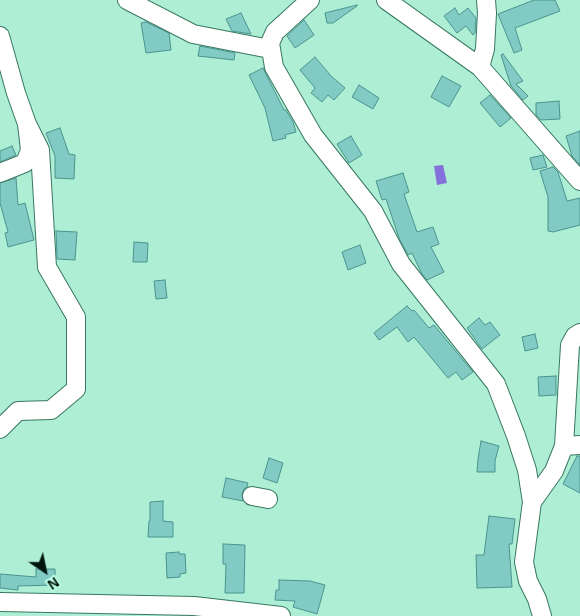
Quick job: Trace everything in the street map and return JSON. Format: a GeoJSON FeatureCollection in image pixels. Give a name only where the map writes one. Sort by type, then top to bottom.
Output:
{"type":"FeatureCollection","features":[{"type":"Feature","properties":{"kind":"street"},"geometry":{"type":"LineString","coordinates":[[127,0],[193,34],[270,49]]}},
{"type":"Feature","properties":{"kind":"street"},"geometry":{"type":"LineString","coordinates":[[310,0],[274,32],[270,43],[274,67],[313,135],[374,211],[401,264],[496,384],[527,470],[532,502],[524,562],[528,580],[537,599],[542,616]]}},
{"type":"Feature","properties":{"kind":"street"},"geometry":{"type":"LineString","coordinates":[[386,0],[480,68],[580,182]]}},
{"type":"Feature","properties":{"kind":"street"},"geometry":{"type":"LineString","coordinates":[[480,68],[485,50],[486,0]]}},
{"type":"Feature","properties":{"kind":"street"},"geometry":{"type":"LineString","coordinates":[[0,36],[16,93],[27,124],[40,150],[47,267],[76,317],[76,390],[51,410],[18,411],[0,429]]}},
{"type":"Feature","properties":{"kind":"street"},"geometry":{"type":"LineString","coordinates":[[0,173],[25,163],[30,150],[27,124]]}},
{"type":"Feature","properties":{"kind":"street"},"geometry":{"type":"LineString","coordinates":[[532,502],[572,445],[570,345],[580,333]]}},
{"type":"Feature","properties":{"kind":"street"},"geometry":{"type":"LineString","coordinates":[[0,602],[194,606],[281,616]]}},
{"type":"Feature","properties":{"kind":"shaded area"},"geometry":{"type":"Polygon","coordinates":[[[443,165],[447,183],[437,185],[434,166],[443,165]]]}},
{"type":"Feature","properties":{"kind":"building"},"geometry":{"type":"Polygon","coordinates":[[[534,0],[555,0],[560,11],[515,28],[522,50],[514,53],[498,14],[534,0]]]}},
{"type":"Feature","properties":{"kind":"building"},"geometry":{"type":"Polygon","coordinates":[[[357,5],[333,23],[327,23],[325,13],[357,5]]]}},
{"type":"Feature","properties":{"kind":"building"},"geometry":{"type":"Polygon","coordinates":[[[455,8],[459,15],[468,8],[476,18],[475,33],[473,35],[466,26],[457,33],[444,16],[455,8]]]}},
{"type":"Feature","properties":{"kind":"building"},"geometry":{"type":"Polygon","coordinates":[[[241,13],[251,34],[232,31],[226,19],[241,13]]]}},
{"type":"Feature","properties":{"kind":"building"},"geometry":{"type":"Polygon","coordinates":[[[304,20],[314,35],[295,48],[287,36],[304,20]]]}},
{"type":"Feature","properties":{"kind":"building"},"geometry":{"type":"Polygon","coordinates":[[[146,22],[169,33],[171,50],[146,53],[141,23],[146,22]]]}},
{"type":"Feature","properties":{"kind":"building"},"geometry":{"type":"Polygon","coordinates":[[[200,46],[235,53],[234,60],[198,56],[200,46]]]}},
{"type":"Feature","properties":{"kind":"building"},"geometry":{"type":"Polygon","coordinates":[[[503,54],[523,81],[516,84],[528,96],[523,100],[511,86],[501,55],[503,54]]]}},
{"type":"Feature","properties":{"kind":"building"},"geometry":{"type":"Polygon","coordinates":[[[315,57],[331,76],[345,88],[334,100],[328,95],[322,102],[311,93],[315,88],[300,70],[315,57]]]}},
{"type":"Feature","properties":{"kind":"building"},"geometry":{"type":"Polygon","coordinates":[[[263,68],[284,110],[286,110],[293,122],[296,132],[285,135],[286,138],[273,141],[265,108],[249,75],[263,68]]]}},
{"type":"Feature","properties":{"kind":"building"},"geometry":{"type":"Polygon","coordinates":[[[442,76],[461,86],[449,107],[431,97],[442,76]]]}},
{"type":"Feature","properties":{"kind":"building"},"geometry":{"type":"Polygon","coordinates":[[[359,85],[379,98],[373,109],[352,97],[359,85]]]}},
{"type":"Feature","properties":{"kind":"building"},"geometry":{"type":"Polygon","coordinates":[[[490,95],[511,118],[500,127],[480,103],[490,95]]]}},
{"type":"Feature","properties":{"kind":"building"},"geometry":{"type":"Polygon","coordinates":[[[559,101],[560,119],[541,120],[536,115],[536,103],[559,101]]]}},
{"type":"Feature","properties":{"kind":"building"},"geometry":{"type":"Polygon","coordinates":[[[60,128],[69,154],[75,155],[74,179],[55,178],[55,156],[46,133],[60,128]]]}},
{"type":"Feature","properties":{"kind":"building"},"geometry":{"type":"Polygon","coordinates":[[[580,131],[580,165],[572,156],[566,136],[580,131]]]}},
{"type":"Feature","properties":{"kind":"building"},"geometry":{"type":"Polygon","coordinates":[[[351,136],[362,155],[349,163],[337,144],[351,136]]]}},
{"type":"Feature","properties":{"kind":"building"},"geometry":{"type":"Polygon","coordinates":[[[12,146],[16,155],[0,162],[0,151],[12,146]]]}},
{"type":"Feature","properties":{"kind":"building"},"geometry":{"type":"Polygon","coordinates":[[[543,155],[547,167],[533,170],[530,158],[543,155]]]}},
{"type":"Feature","properties":{"kind":"building"},"geometry":{"type":"Polygon","coordinates":[[[553,167],[558,172],[567,201],[580,198],[580,225],[553,232],[548,231],[548,197],[540,171],[553,167]]]}},
{"type":"Feature","properties":{"kind":"building"},"geometry":{"type":"Polygon","coordinates":[[[403,173],[409,192],[404,194],[417,232],[433,227],[439,244],[431,247],[444,272],[427,280],[412,253],[408,255],[399,238],[386,199],[382,200],[376,181],[403,173]]]}},
{"type":"Feature","properties":{"kind":"building"},"geometry":{"type":"Polygon","coordinates":[[[16,178],[18,205],[25,203],[34,240],[8,247],[5,233],[8,232],[0,203],[0,183],[16,178]]]}},
{"type":"Feature","properties":{"kind":"building"},"geometry":{"type":"Polygon","coordinates":[[[56,231],[77,232],[75,260],[57,259],[56,231]]]}},
{"type":"Feature","properties":{"kind":"building"},"geometry":{"type":"Polygon","coordinates":[[[134,242],[148,243],[147,262],[133,262],[134,242]]]}},
{"type":"Feature","properties":{"kind":"building"},"geometry":{"type":"Polygon","coordinates":[[[360,245],[366,263],[348,270],[342,252],[360,245]]]}},
{"type":"Feature","properties":{"kind":"building"},"geometry":{"type":"Polygon","coordinates":[[[165,280],[167,298],[156,299],[154,281],[165,280]]]}},
{"type":"Feature","properties":{"kind":"building"},"geometry":{"type":"Polygon","coordinates":[[[407,306],[412,311],[414,310],[429,328],[434,325],[473,372],[462,380],[456,372],[448,378],[414,337],[408,342],[397,327],[379,340],[374,333],[407,306]]]}},
{"type":"Feature","properties":{"kind":"building"},"geometry":{"type":"Polygon","coordinates":[[[479,318],[485,325],[490,322],[500,335],[482,349],[467,328],[479,318]]]}},
{"type":"Feature","properties":{"kind":"building"},"geometry":{"type":"Polygon","coordinates":[[[535,334],[538,348],[525,351],[522,337],[535,334]]]}},
{"type":"Feature","properties":{"kind":"building"},"geometry":{"type":"Polygon","coordinates":[[[556,376],[556,395],[539,396],[538,377],[556,376]]]}},
{"type":"Feature","properties":{"kind":"building"},"geometry":{"type":"Polygon","coordinates":[[[481,441],[499,446],[495,461],[495,472],[477,472],[481,441]]]}},
{"type":"Feature","properties":{"kind":"building"},"geometry":{"type":"Polygon","coordinates":[[[577,456],[580,456],[580,493],[563,484],[577,456]]]}},
{"type":"Feature","properties":{"kind":"building"},"geometry":{"type":"Polygon","coordinates":[[[269,458],[283,463],[277,483],[263,478],[269,458]]]}},
{"type":"Feature","properties":{"kind":"building"},"geometry":{"type":"Polygon","coordinates":[[[226,478],[248,483],[242,494],[243,501],[222,497],[226,478]]]}},
{"type":"Feature","properties":{"kind":"building"},"geometry":{"type":"Polygon","coordinates":[[[163,501],[163,521],[173,522],[173,537],[148,537],[150,502],[163,501]]]}},
{"type":"Feature","properties":{"kind":"building"},"geometry":{"type":"Polygon","coordinates":[[[489,516],[515,519],[512,544],[509,544],[512,587],[477,588],[476,555],[484,555],[489,516]]]}},
{"type":"Feature","properties":{"kind":"building"},"geometry":{"type":"Polygon","coordinates":[[[223,544],[245,545],[244,593],[225,593],[226,564],[223,564],[223,544]]]}},
{"type":"Feature","properties":{"kind":"building"},"geometry":{"type":"Polygon","coordinates":[[[179,552],[179,554],[185,554],[186,573],[180,574],[180,577],[167,578],[166,553],[179,552]]]}},
{"type":"Feature","properties":{"kind":"building"},"geometry":{"type":"Polygon","coordinates":[[[36,569],[55,569],[55,585],[18,586],[18,590],[0,588],[0,574],[36,577],[36,569]]]}},
{"type":"Feature","properties":{"kind":"building"},"geometry":{"type":"Polygon","coordinates":[[[279,580],[310,581],[325,585],[317,614],[293,607],[295,601],[275,600],[276,590],[279,590],[279,580]]]}}]}
